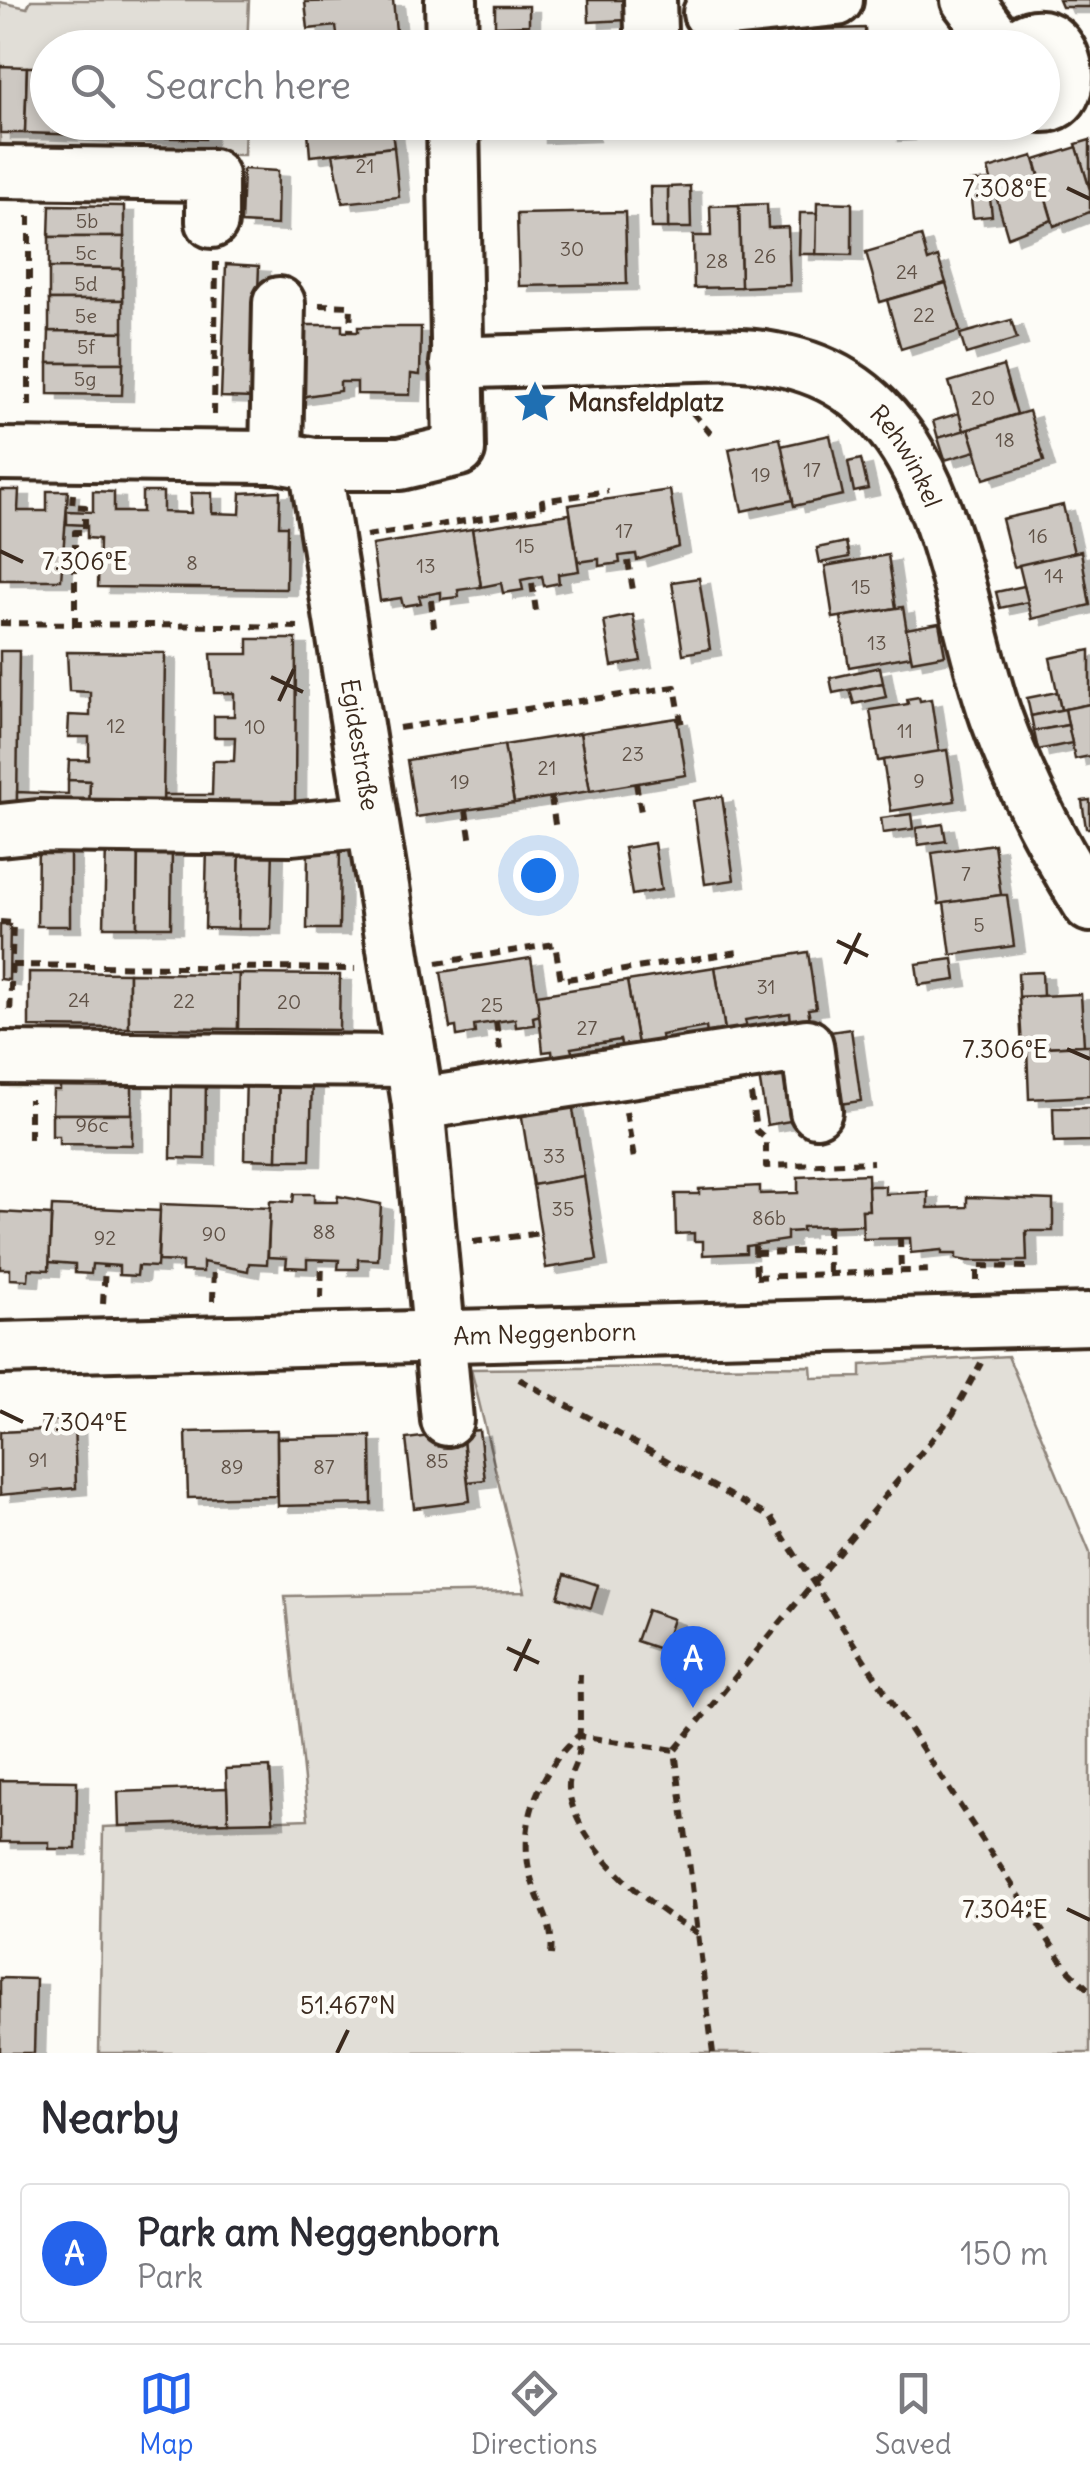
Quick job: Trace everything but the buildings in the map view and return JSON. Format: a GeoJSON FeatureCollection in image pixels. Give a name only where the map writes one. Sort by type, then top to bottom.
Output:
{"type":"FeatureCollection","features":[{"type":"Feature","properties":{"kind":"street"},"geometry":{"type":"LineString","coordinates":[[451,0],[452,30]]}},
{"type":"Feature","properties":{"kind":"street"},"geometry":{"type":"LineString","coordinates":[[709,13],[837,0]]}},
{"type":"Feature","properties":{"kind":"street"},"geometry":{"type":"LineString","coordinates":[[968,0],[990,30]]}},
{"type":"Feature","properties":{"kind":"street"},"geometry":{"type":"LineString","coordinates":[[1037,30],[1049,26],[1086,41],[1086,82],[1068,102],[1060,103]]}},
{"type":"Feature","properties":{"kind":"street"},"geometry":{"type":"LineString","coordinates":[[15,454],[214,456],[400,464],[459,450],[453,140]]}},
{"type":"Feature","properties":{"kind":"street"},"geometry":{"type":"LineString","coordinates":[[14,172],[212,175],[212,222]]}},
{"type":"Feature","properties":{"kind":"street","name":"Egidestraße"},"geometry":{"type":"LineString","coordinates":[[279,302],[295,460],[328,542],[414,1082],[448,1420]]}},
{"type":"Feature","properties":{"kind":"street","name":"Rehwinkel"},"geometry":{"type":"LineString","coordinates":[[456,362],[748,356],[802,367],[866,404],[904,442],[929,487],[994,712],[1023,788],[1090,906]]}},
{"type":"Feature","properties":{"kind":"street"},"geometry":{"type":"LineString","coordinates":[[0,830],[38,826],[290,828],[372,822]]}},
{"type":"Feature","properties":{"kind":"street"},"geometry":{"type":"LineString","coordinates":[[0,1058],[414,1082],[807,1045],[816,1111]]}},
{"type":"Feature","properties":{"kind":"street","name":"Am Neggenborn"},"geometry":{"type":"LineString","coordinates":[[0,1348],[1090,1319]]}},
{"type":"Feature","properties":{"kind":"path"},"geometry":{"type":"LineString","coordinates":[[14,172],[15,454]]}},
{"type":"Feature","properties":{"kind":"path"},"geometry":{"type":"LineString","coordinates":[[212,222],[216,238],[214,456]]}},
{"type":"Feature","properties":{"kind":"path"},"geometry":{"type":"LineString","coordinates":[[673,390],[716,440]]}},
{"type":"Feature","properties":{"kind":"path"},"geometry":{"type":"LineString","coordinates":[[74,624],[76,532],[85,532],[85,506],[72,506],[73,488],[110,488],[110,455]]}},
{"type":"Feature","properties":{"kind":"path"},"geometry":{"type":"LineString","coordinates":[[328,542],[543,509],[542,501],[608,491]]}},
{"type":"Feature","properties":{"kind":"path"},"geometry":{"type":"LineString","coordinates":[[628,561],[634,596]]}},
{"type":"Feature","properties":{"kind":"path"},"geometry":{"type":"LineString","coordinates":[[532,583],[536,611]]}},
{"type":"Feature","properties":{"kind":"path"},"geometry":{"type":"LineString","coordinates":[[431,600],[434,627]]}},
{"type":"Feature","properties":{"kind":"path"},"geometry":{"type":"LineString","coordinates":[[0,623],[341,627]]}},
{"type":"Feature","properties":{"kind":"path"},"geometry":{"type":"LineString","coordinates":[[358,734],[675,687],[682,726]]}},
{"type":"Feature","properties":{"kind":"path"},"geometry":{"type":"LineString","coordinates":[[636,783],[642,818]]}},
{"type":"Feature","properties":{"kind":"path"},"geometry":{"type":"LineString","coordinates":[[551,797],[556,831]]}},
{"type":"Feature","properties":{"kind":"path"},"geometry":{"type":"LineString","coordinates":[[466,810],[471,844]]}},
{"type":"Feature","properties":{"kind":"path"},"geometry":{"type":"LineString","coordinates":[[0,922],[12,922],[12,965],[396,970],[556,944],[561,980],[738,952]]}},
{"type":"Feature","properties":{"kind":"path"},"geometry":{"type":"LineString","coordinates":[[828,1226],[830,1274]]}},
{"type":"Feature","properties":{"kind":"path"},"geometry":{"type":"LineString","coordinates":[[432,1248],[541,1233]]}},
{"type":"Feature","properties":{"kind":"path"},"geometry":{"type":"LineString","coordinates":[[900,1238],[902,1272]]}},
{"type":"Feature","properties":{"kind":"path"},"geometry":{"type":"LineString","coordinates":[[756,1288],[755,1249],[828,1250]]}},
{"type":"Feature","properties":{"kind":"path"},"geometry":{"type":"LineString","coordinates":[[977,1277],[977,1266],[1026,1267]]}},
{"type":"Feature","properties":{"kind":"path"},"geometry":{"type":"LineString","coordinates":[[756,1276],[933,1270]]}},
{"type":"Feature","properties":{"kind":"path"},"geometry":{"type":"LineString","coordinates":[[713,2053],[676,1750],[953,1414],[980,1364]]}},
{"type":"Feature","properties":{"kind":"path"},"geometry":{"type":"LineString","coordinates":[[554,1398],[770,1518],[1066,1967],[1090,1991]]}},
{"type":"Feature","properties":{"kind":"path"},"geometry":{"type":"LineString","coordinates":[[580,1674],[578,1736],[569,1790],[575,1813],[590,1837],[644,1897],[701,1934]]}},
{"type":"Feature","properties":{"kind":"path"},"geometry":{"type":"LineString","coordinates":[[578,1736],[676,1750]]}},
{"type":"Feature","properties":{"kind":"path"},"geometry":{"type":"LineString","coordinates":[[551,1954],[552,1924],[528,1868],[531,1813],[546,1772],[578,1736]]}},
{"type":"Feature","properties":{"kind":"shaded area"},"geometry":{"type":"Polygon","coordinates":[[[31,0],[249,0],[248,30],[30,30],[30,140],[244,140],[244,155],[0,152],[0,2],[27,8],[31,0]]]}},
{"type":"Feature","properties":{"kind":"shaded area"},"geometry":{"type":"Polygon","coordinates":[[[1008,1356],[1090,1553],[1090,2053],[99,2053],[103,1827],[308,1819],[285,1596],[525,1592],[471,1369],[811,1366],[812,1378],[861,1377],[861,1365],[1008,1356]]]}},
{"type":"Feature","properties":{"kind":"place","name":"Mansfeldplatz"},"geometry":{"type":"Point","coordinates":[535,402]}},
{"type":"Feature","properties":{"kind":"place","name":"Park am Neggenborn"},"geometry":{"type":"Point","coordinates":[693,1708]}}]}
